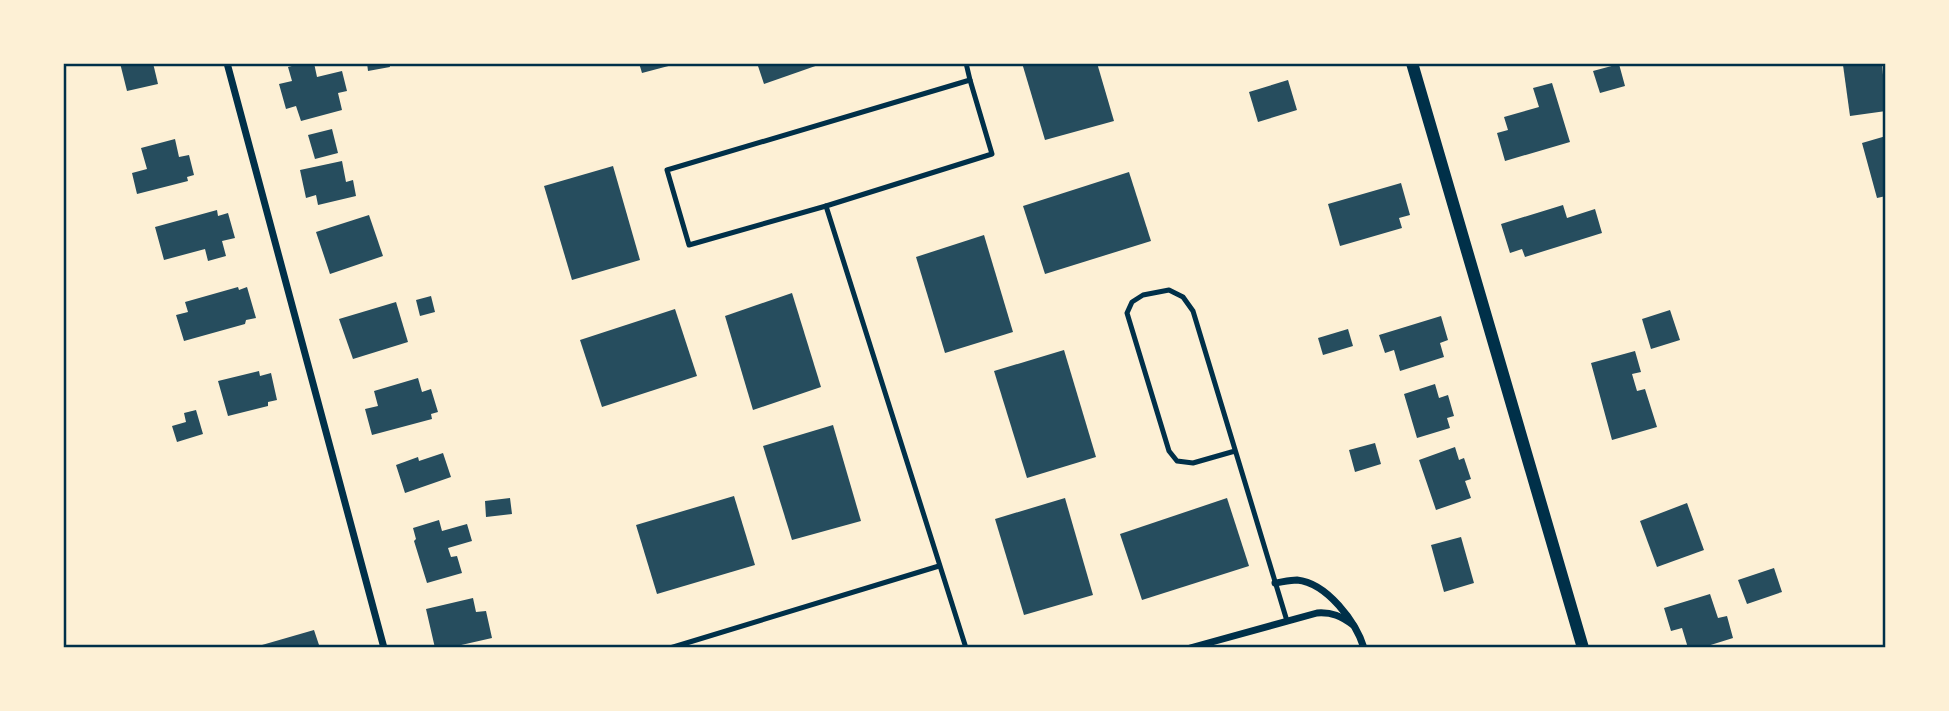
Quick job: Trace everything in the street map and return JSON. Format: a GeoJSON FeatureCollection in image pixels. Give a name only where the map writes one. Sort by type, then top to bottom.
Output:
{"type":"FeatureCollection","features":[{"type":"Feature","properties":{"kind":"street"},"geometry":{"type":"LineString","coordinates":[[228,63],[384,648]]}},
{"type":"Feature","properties":{"kind":"street"},"geometry":{"type":"LineString","coordinates":[[1412,63],[1583,648]]}},
{"type":"Feature","properties":{"kind":"street"},"geometry":{"type":"LineString","coordinates":[[1275,583],[1298,580],[1333,599],[1360,634],[1364,648]]}},
{"type":"Feature","properties":{"kind":"street"},"geometry":{"type":"LineString","coordinates":[[1190,648],[1317,613],[1329,612],[1353,625]]}},
{"type":"Feature","properties":{"kind":"lane"},"geometry":{"type":"LineString","coordinates":[[965,63],[992,154],[690,245],[667,170],[970,80]]}},
{"type":"Feature","properties":{"kind":"lane"},"geometry":{"type":"LineString","coordinates":[[826,205],[967,648]]}},
{"type":"Feature","properties":{"kind":"lane"},"geometry":{"type":"LineString","coordinates":[[1235,451],[1193,463],[1177,461],[1169,451],[1127,313],[1132,302],[1143,295],[1169,290],[1183,297],[1193,311],[1287,621]]}},
{"type":"Feature","properties":{"kind":"lane"},"geometry":{"type":"LineString","coordinates":[[670,648],[939,566]]}},
{"type":"Feature","properties":{"kind":"building"},"geometry":{"type":"Polygon","coordinates":[[[120,63],[153,63],[158,84],[127,91],[120,63]]]}},
{"type":"Feature","properties":{"kind":"building"},"geometry":{"type":"Polygon","coordinates":[[[314,63],[317,77],[342,71],[347,91],[338,93],[342,110],[301,121],[296,106],[286,109],[279,84],[292,81],[288,67],[314,63]]]}},
{"type":"Feature","properties":{"kind":"building"},"geometry":{"type":"Polygon","coordinates":[[[367,63],[389,63],[390,67],[368,71],[367,63]]]}},
{"type":"Feature","properties":{"kind":"building"},"geometry":{"type":"Polygon","coordinates":[[[639,63],[676,63],[676,64],[642,73],[639,63]]]}},
{"type":"Feature","properties":{"kind":"building"},"geometry":{"type":"Polygon","coordinates":[[[757,63],[824,63],[764,84],[757,63]]]}},
{"type":"Feature","properties":{"kind":"building"},"geometry":{"type":"Polygon","coordinates":[[[1022,63],[1097,63],[1114,121],[1045,140],[1022,63]]]}},
{"type":"Feature","properties":{"kind":"building"},"geometry":{"type":"Polygon","coordinates":[[[1882,63],[1886,111],[1850,116],[1843,65],[1882,63]]]}},
{"type":"Feature","properties":{"kind":"building"},"geometry":{"type":"Polygon","coordinates":[[[1619,64],[1625,86],[1600,93],[1593,71],[1619,64]]]}},
{"type":"Feature","properties":{"kind":"building"},"geometry":{"type":"Polygon","coordinates":[[[1288,80],[1297,110],[1258,122],[1249,92],[1288,80]]]}},
{"type":"Feature","properties":{"kind":"building"},"geometry":{"type":"Polygon","coordinates":[[[1552,83],[1570,142],[1505,161],[1497,133],[1508,130],[1504,117],[1539,107],[1533,88],[1552,83]]]}},
{"type":"Feature","properties":{"kind":"building"},"geometry":{"type":"Polygon","coordinates":[[[332,129],[338,153],[315,159],[308,135],[332,129]]]}},
{"type":"Feature","properties":{"kind":"building"},"geometry":{"type":"Polygon","coordinates":[[[1886,136],[1886,196],[1877,198],[1862,143],[1886,136]]]}},
{"type":"Feature","properties":{"kind":"building"},"geometry":{"type":"Polygon","coordinates":[[[175,139],[179,157],[189,155],[194,175],[187,177],[188,181],[137,194],[132,173],[147,169],[141,148],[175,139]]]}},
{"type":"Feature","properties":{"kind":"building"},"geometry":{"type":"Polygon","coordinates":[[[342,161],[346,182],[353,180],[356,196],[318,205],[316,195],[306,198],[300,170],[342,161]]]}},
{"type":"Feature","properties":{"kind":"building"},"geometry":{"type":"Polygon","coordinates":[[[613,166],[640,260],[572,280],[544,186],[613,166]]]}},
{"type":"Feature","properties":{"kind":"building"},"geometry":{"type":"Polygon","coordinates":[[[1129,172],[1151,241],[1045,274],[1023,206],[1129,172]]]}},
{"type":"Feature","properties":{"kind":"building"},"geometry":{"type":"Polygon","coordinates":[[[1401,183],[1410,215],[1399,218],[1402,228],[1340,246],[1328,204],[1401,183]]]}},
{"type":"Feature","properties":{"kind":"building"},"geometry":{"type":"Polygon","coordinates":[[[1563,205],[1567,218],[1595,209],[1602,233],[1525,257],[1522,249],[1510,253],[1501,224],[1563,205]]]}},
{"type":"Feature","properties":{"kind":"building"},"geometry":{"type":"Polygon","coordinates":[[[217,210],[218,216],[228,213],[235,238],[222,241],[226,256],[208,261],[205,249],[164,260],[155,227],[217,210]]]}},
{"type":"Feature","properties":{"kind":"building"},"geometry":{"type":"Polygon","coordinates":[[[369,215],[383,256],[330,274],[316,232],[369,215]]]}},
{"type":"Feature","properties":{"kind":"building"},"geometry":{"type":"Polygon","coordinates":[[[984,235],[1013,332],[945,353],[916,257],[984,235]]]}},
{"type":"Feature","properties":{"kind":"building"},"geometry":{"type":"Polygon","coordinates":[[[238,287],[239,290],[247,287],[256,318],[246,320],[245,324],[184,341],[176,315],[188,312],[185,302],[238,287]]]}},
{"type":"Feature","properties":{"kind":"building"},"geometry":{"type":"Polygon","coordinates":[[[792,293],[821,387],[753,410],[725,316],[792,293]]]}},
{"type":"Feature","properties":{"kind":"building"},"geometry":{"type":"Polygon","coordinates":[[[431,296],[435,312],[420,316],[416,300],[431,296]]]}},
{"type":"Feature","properties":{"kind":"building"},"geometry":{"type":"Polygon","coordinates":[[[396,302],[408,342],[353,359],[339,319],[396,302]]]}},
{"type":"Feature","properties":{"kind":"building"},"geometry":{"type":"Polygon","coordinates":[[[675,309],[697,376],[602,407],[580,340],[675,309]]]}},
{"type":"Feature","properties":{"kind":"building"},"geometry":{"type":"Polygon","coordinates":[[[1670,310],[1680,340],[1651,349],[1642,319],[1670,310]]]}},
{"type":"Feature","properties":{"kind":"building"},"geometry":{"type":"Polygon","coordinates":[[[1441,316],[1448,340],[1440,343],[1444,357],[1400,371],[1394,350],[1385,353],[1379,335],[1441,316]]]}},
{"type":"Feature","properties":{"kind":"building"},"geometry":{"type":"Polygon","coordinates":[[[1348,329],[1353,346],[1323,355],[1318,338],[1348,329]]]}},
{"type":"Feature","properties":{"kind":"building"},"geometry":{"type":"Polygon","coordinates":[[[1064,350],[1096,457],[1027,478],[994,371],[1064,350]]]}},
{"type":"Feature","properties":{"kind":"building"},"geometry":{"type":"Polygon","coordinates":[[[1635,351],[1641,372],[1632,374],[1637,391],[1645,389],[1657,427],[1612,440],[1591,363],[1635,351]]]}},
{"type":"Feature","properties":{"kind":"building"},"geometry":{"type":"Polygon","coordinates":[[[259,371],[260,376],[271,373],[277,400],[268,402],[268,406],[228,416],[218,381],[259,371]]]}},
{"type":"Feature","properties":{"kind":"building"},"geometry":{"type":"Polygon","coordinates":[[[418,378],[422,392],[431,389],[438,412],[431,414],[432,419],[372,435],[365,409],[378,406],[374,391],[418,378]]]}},
{"type":"Feature","properties":{"kind":"building"},"geometry":{"type":"Polygon","coordinates":[[[1435,384],[1439,398],[1448,395],[1454,416],[1447,418],[1450,428],[1417,438],[1404,394],[1435,384]]]}},
{"type":"Feature","properties":{"kind":"building"},"geometry":{"type":"Polygon","coordinates":[[[196,410],[203,434],[177,442],[172,426],[186,422],[184,413],[196,410]]]}},
{"type":"Feature","properties":{"kind":"building"},"geometry":{"type":"Polygon","coordinates":[[[833,425],[861,521],[792,540],[763,446],[833,425]]]}},
{"type":"Feature","properties":{"kind":"building"},"geometry":{"type":"Polygon","coordinates":[[[1375,443],[1381,464],[1355,472],[1349,450],[1375,443]]]}},
{"type":"Feature","properties":{"kind":"building"},"geometry":{"type":"Polygon","coordinates":[[[1455,447],[1459,460],[1464,458],[1471,479],[1465,481],[1471,498],[1436,510],[1419,460],[1455,447]]]}},
{"type":"Feature","properties":{"kind":"building"},"geometry":{"type":"Polygon","coordinates":[[[443,453],[451,477],[405,493],[396,465],[418,457],[419,461],[443,453]]]}},
{"type":"Feature","properties":{"kind":"building"},"geometry":{"type":"Polygon","coordinates":[[[734,496],[755,565],[657,594],[636,525],[734,496]]]}},
{"type":"Feature","properties":{"kind":"building"},"geometry":{"type":"Polygon","coordinates":[[[510,498],[512,514],[486,517],[485,501],[510,498]]]}},
{"type":"Feature","properties":{"kind":"building"},"geometry":{"type":"Polygon","coordinates":[[[1065,498],[1093,595],[1024,615],[995,519],[1065,498]]]}},
{"type":"Feature","properties":{"kind":"building"},"geometry":{"type":"Polygon","coordinates":[[[1227,498],[1249,566],[1142,600],[1120,534],[1227,498]]]}},
{"type":"Feature","properties":{"kind":"building"},"geometry":{"type":"Polygon","coordinates":[[[1687,503],[1704,550],[1657,567],[1640,521],[1687,503]]]}},
{"type":"Feature","properties":{"kind":"building"},"geometry":{"type":"Polygon","coordinates":[[[439,520],[442,531],[467,524],[472,541],[448,548],[451,557],[457,556],[462,573],[427,583],[414,541],[416,539],[413,528],[439,520]]]}},
{"type":"Feature","properties":{"kind":"building"},"geometry":{"type":"Polygon","coordinates":[[[1461,537],[1474,583],[1444,592],[1431,545],[1461,537]]]}},
{"type":"Feature","properties":{"kind":"building"},"geometry":{"type":"Polygon","coordinates":[[[1774,568],[1782,592],[1747,604],[1738,580],[1774,568]]]}},
{"type":"Feature","properties":{"kind":"building"},"geometry":{"type":"Polygon","coordinates":[[[1710,594],[1718,618],[1727,616],[1733,638],[1701,648],[1688,648],[1682,628],[1671,631],[1664,608],[1710,594]]]}},
{"type":"Feature","properties":{"kind":"building"},"geometry":{"type":"Polygon","coordinates":[[[473,598],[476,612],[486,611],[492,638],[448,648],[435,648],[426,609],[473,598]]]}},
{"type":"Feature","properties":{"kind":"building"},"geometry":{"type":"Polygon","coordinates":[[[314,630],[320,648],[255,648],[255,647],[314,630]]]}}]}
